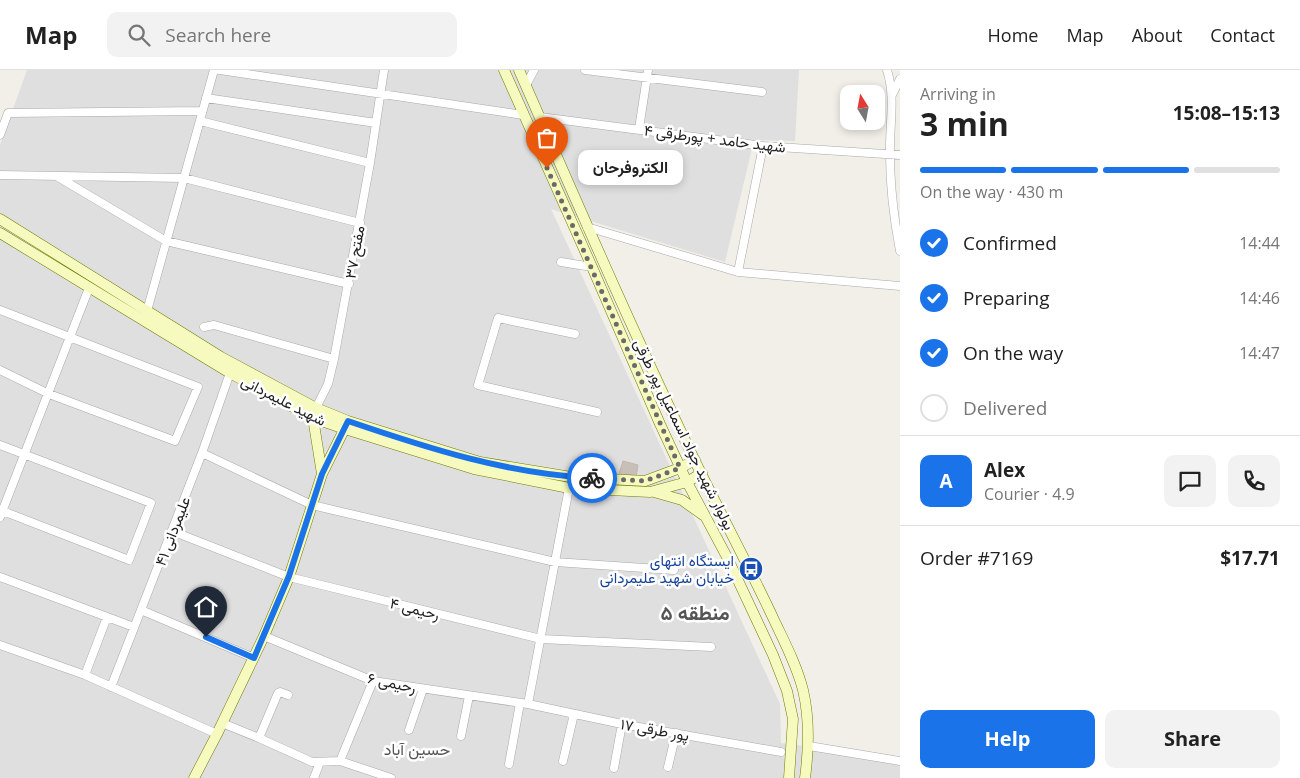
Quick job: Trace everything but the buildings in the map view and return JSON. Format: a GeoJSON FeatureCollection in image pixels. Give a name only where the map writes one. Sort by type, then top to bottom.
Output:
{"type":"FeatureCollection","features":[{"type":"Feature","properties":{"kind":"main road","name":"بولوار شهید جواد اسماعیل پور طرقی"},"geometry":{"type":"LineString","coordinates":[[504,70],[680,468],[707,518],[773,655],[787,691],[793,720],[789,778]]}},
{"type":"Feature","properties":{"kind":"main road","name":"بولوار شهید جواد اسماعیل پور طرقی"},"geometry":{"type":"LineString","coordinates":[[519,70],[587,226],[695,460],[750,569],[787,649],[802,688],[809,719],[809,746],[805,778]]}},
{"type":"Feature","properties":{"kind":"main road","name":"شهید علیمردانی"},"geometry":{"type":"LineString","coordinates":[[0,219],[92,284]]}},
{"type":"Feature","properties":{"kind":"main road","name":"شهید علیمردانی"},"geometry":{"type":"LineString","coordinates":[[0,233],[92,284],[233,368],[315,413],[346,425],[480,462],[570,482],[650,492],[687,482],[702,474]]}},
{"type":"Feature","properties":{"kind":"main road"},"geometry":{"type":"LineString","coordinates":[[315,413],[322,474]]}},
{"type":"Feature","properties":{"kind":"main road"},"geometry":{"type":"LineString","coordinates":[[194,778],[264,636],[289,576],[322,474],[346,425]]}},
{"type":"Feature","properties":{"kind":"main road","name":"شهید علیمردانی"},"geometry":{"type":"LineString","coordinates":[[570,482],[645,481],[680,468],[695,460]]}},
{"type":"Feature","properties":{"kind":"main road"},"geometry":{"type":"LineString","coordinates":[[650,492],[682,500],[707,518]]}},
{"type":"Feature","properties":{"kind":"street"},"geometry":{"type":"LineString","coordinates":[[144,315],[214,70]]}},
{"type":"Feature","properties":{"kind":"street"},"geometry":{"type":"LineString","coordinates":[[220,70],[523,115]]}},
{"type":"Feature","properties":{"kind":"street","name":"مفتح ۳۷"},"geometry":{"type":"LineString","coordinates":[[315,413],[328,384],[334,359],[360,223],[384,70]]}},
{"type":"Feature","properties":{"kind":"street"},"geometry":{"type":"LineString","coordinates":[[526,85],[534,70]]}},
{"type":"Feature","properties":{"kind":"street"},"geometry":{"type":"LineString","coordinates":[[585,70],[762,92]]}},
{"type":"Feature","properties":{"kind":"street"},"geometry":{"type":"LineString","coordinates":[[639,129],[648,70]]}},
{"type":"Feature","properties":{"kind":"street"},"geometry":{"type":"LineString","coordinates":[[887,70],[892,95],[890,155],[894,219],[900,251]]}},
{"type":"Feature","properties":{"kind":"street"},"geometry":{"type":"LineString","coordinates":[[892,95],[900,79]]}},
{"type":"Feature","properties":{"kind":"street"},"geometry":{"type":"LineString","coordinates":[[206,98],[376,123]]}},
{"type":"Feature","properties":{"kind":"street"},"geometry":{"type":"LineString","coordinates":[[0,135],[8,113],[202,111]]}},
{"type":"Feature","properties":{"kind":"street","name":"شهید حامد + پورطرقی ۴"},"geometry":{"type":"LineString","coordinates":[[540,117],[763,146],[900,155]]}},
{"type":"Feature","properties":{"kind":"street"},"geometry":{"type":"LineString","coordinates":[[200,121],[370,163]]}},
{"type":"Feature","properties":{"kind":"street"},"geometry":{"type":"LineString","coordinates":[[738,272],[763,146]]}},
{"type":"Feature","properties":{"kind":"street"},"geometry":{"type":"LineString","coordinates":[[0,175],[184,178],[360,223]]}},
{"type":"Feature","properties":{"kind":"street"},"geometry":{"type":"LineString","coordinates":[[56,176],[166,241],[349,284]]}},
{"type":"Feature","properties":{"kind":"street"},"geometry":{"type":"LineString","coordinates":[[587,226],[738,272],[900,286]]}},
{"type":"Feature","properties":{"kind":"street"},"geometry":{"type":"LineString","coordinates":[[561,262],[592,267]]}},
{"type":"Feature","properties":{"kind":"street"},"geometry":{"type":"LineString","coordinates":[[0,445],[25,454],[151,503],[129,560],[1,513],[25,454],[49,394],[92,284]]}},
{"type":"Feature","properties":{"kind":"street"},"geometry":{"type":"LineString","coordinates":[[0,310],[198,387],[175,441],[49,394],[0,370]]}},
{"type":"Feature","properties":{"kind":"street"},"geometry":{"type":"LineString","coordinates":[[575,334],[498,318],[478,384],[598,412]]}},
{"type":"Feature","properties":{"kind":"street"},"geometry":{"type":"LineString","coordinates":[[204,327],[214,325],[334,359]]}},
{"type":"Feature","properties":{"kind":"street","name":"علیمردانی ۴۱"},"geometry":{"type":"LineString","coordinates":[[111,687],[233,368]]}},
{"type":"Feature","properties":{"kind":"street"},"geometry":{"type":"LineString","coordinates":[[202,453],[312,504],[555,562],[674,570]]}},
{"type":"Feature","properties":{"kind":"street"},"geometry":{"type":"LineString","coordinates":[[509,764],[541,639],[570,482]]}},
{"type":"Feature","properties":{"kind":"street","name":"رحیمی ۴"},"geometry":{"type":"LineString","coordinates":[[172,531],[289,576],[541,639],[711,647]]}},
{"type":"Feature","properties":{"kind":"street"},"geometry":{"type":"LineString","coordinates":[[0,577],[134,627]]}},
{"type":"Feature","properties":{"kind":"street"},"geometry":{"type":"LineString","coordinates":[[141,610],[254,658]]}},
{"type":"Feature","properties":{"kind":"street"},"geometry":{"type":"LineString","coordinates":[[85,675],[107,617]]}},
{"type":"Feature","properties":{"kind":"street","name":"رحیمی ۶"},"geometry":{"type":"LineString","coordinates":[[264,636],[373,681],[524,704]]}},
{"type":"Feature","properties":{"kind":"street"},"geometry":{"type":"LineString","coordinates":[[0,645],[85,675],[217,734]]}},
{"type":"Feature","properties":{"kind":"street"},"geometry":{"type":"LineString","coordinates":[[340,761],[373,681]]}},
{"type":"Feature","properties":{"kind":"street"},"geometry":{"type":"LineString","coordinates":[[409,730],[423,688]]}},
{"type":"Feature","properties":{"kind":"street"},"geometry":{"type":"LineString","coordinates":[[260,738],[278,693],[288,695]]}},
{"type":"Feature","properties":{"kind":"street"},"geometry":{"type":"LineString","coordinates":[[461,736],[469,696]]}},
{"type":"Feature","properties":{"kind":"street","name":"پور طرقی ۱۷"},"geometry":{"type":"LineString","coordinates":[[524,704],[622,724],[782,752]]}},
{"type":"Feature","properties":{"kind":"street"},"geometry":{"type":"LineString","coordinates":[[563,761],[574,714]]}},
{"type":"Feature","properties":{"kind":"street"},"geometry":{"type":"LineString","coordinates":[[222,723],[312,762],[340,761],[378,776],[391,778]]}},
{"type":"Feature","properties":{"kind":"street"},"geometry":{"type":"LineString","coordinates":[[614,768],[622,724]]}},
{"type":"Feature","properties":{"kind":"street"},"geometry":{"type":"LineString","coordinates":[[668,767],[676,733]]}},
{"type":"Feature","properties":{"kind":"street"},"geometry":{"type":"LineString","coordinates":[[809,746],[900,761]]}},
{"type":"Feature","properties":{"kind":"street"},"geometry":{"type":"LineString","coordinates":[[314,778],[320,762]]}},
{"type":"Feature","properties":{"kind":"shaded area"},"geometry":{"type":"Polygon","coordinates":[[[27,70],[799,70],[795,141],[754,140],[725,262],[551,209],[780,704],[781,743],[900,759],[900,778],[0,778],[0,145],[27,70]]]}},
{"type":"Feature","properties":{"kind":"way so far"},"geometry":{"type":"LineString","coordinates":[[547,168],[680,468],[645,481],[592,478]]}},
{"type":"Feature","properties":{"kind":"place","name":"الکتروفرحان"},"geometry":{"type":"Point","coordinates":[547,168]}},
{"type":"Feature","properties":{"kind":"place","name":"ایستگاه انتهای خیابان شهید علیمردانی"},"geometry":{"type":"Point","coordinates":[751,569]}},
{"type":"Feature","properties":{"kind":"district","name":"منطقه ۵"},"geometry":{"type":"Point","coordinates":[695,612]}},
{"type":"Feature","properties":{"kind":"district","name":"حسین آباد"},"geometry":{"type":"Point","coordinates":[417,749]}},
{"type":"Feature","properties":{"kind":"route"},"geometry":{"type":"LineString","coordinates":[[206,637],[254,658],[289,576],[322,474],[348,421],[480,462],[571,477],[592,478]]}}]}
